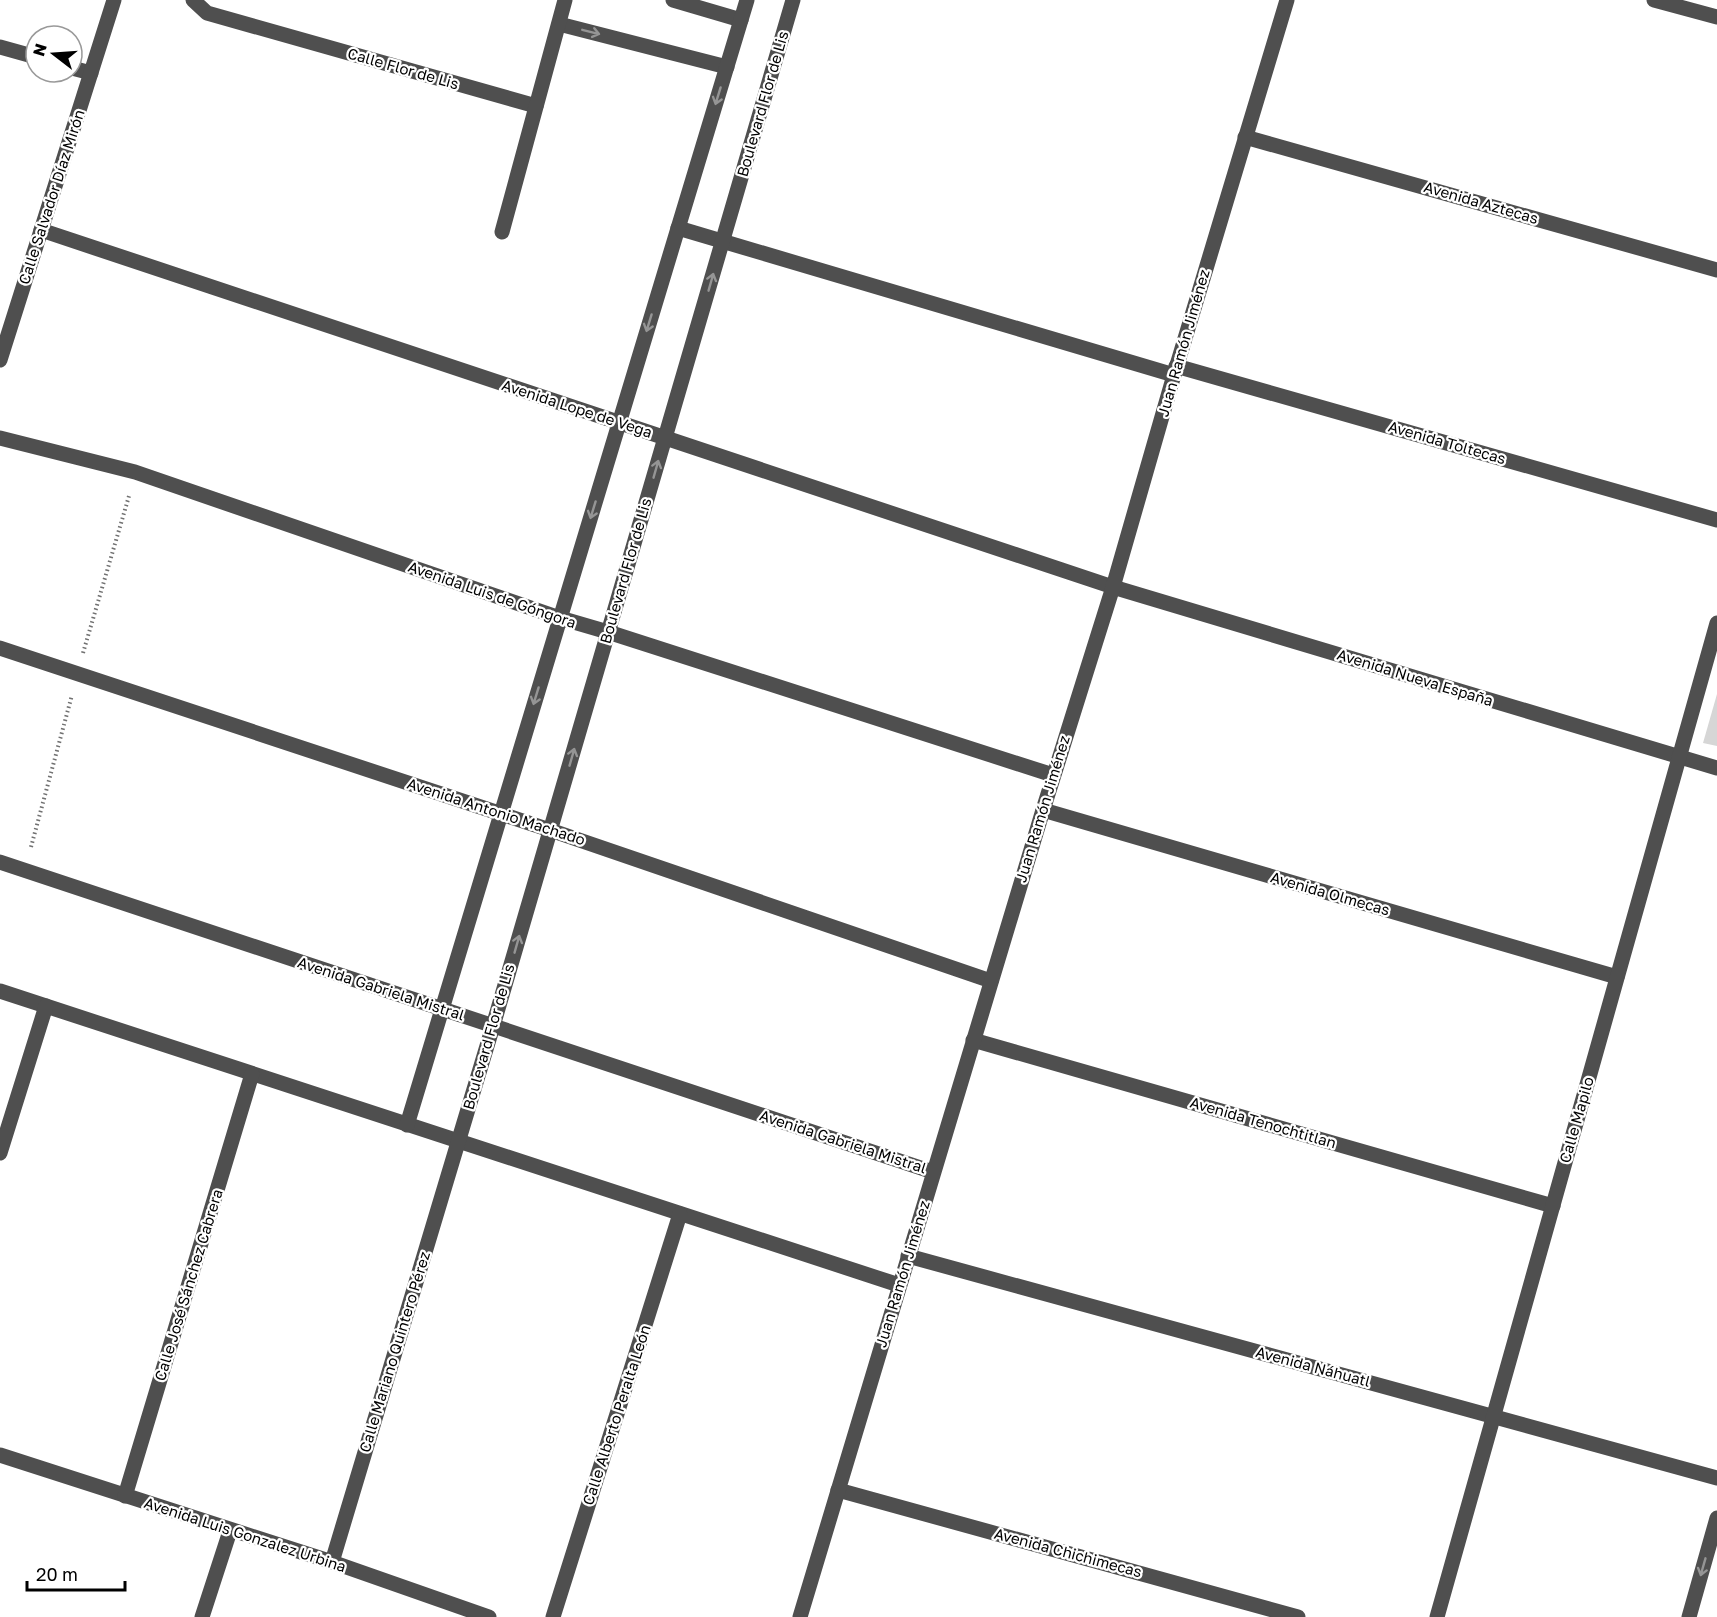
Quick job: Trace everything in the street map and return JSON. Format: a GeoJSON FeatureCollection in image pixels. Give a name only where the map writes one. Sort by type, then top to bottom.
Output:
{"type":"FeatureCollection","features":[{"type":"Feature","properties":{"kind":"street","name":"Calle Salvador Díaz Mirón"},"geometry":{"type":"LineString","coordinates":[[0,360],[114,0]]}},
{"type":"Feature","properties":{"kind":"street","name":"Calle Flor de Lis"},"geometry":{"type":"LineString","coordinates":[[193,0],[207,13],[536,106]]}},
{"type":"Feature","properties":{"kind":"street"},"geometry":{"type":"LineString","coordinates":[[502,232],[566,0]]}},
{"type":"Feature","properties":{"kind":"street"},"geometry":{"type":"LineString","coordinates":[[673,0],[741,20]]}},
{"type":"Feature","properties":{"kind":"street"},"geometry":{"type":"LineString","coordinates":[[407,1125],[747,0]]}},
{"type":"Feature","properties":{"kind":"street","name":"Boulevard Flor de Lis"},"geometry":{"type":"LineString","coordinates":[[459,1142],[794,0]]}},
{"type":"Feature","properties":{"kind":"street","name":"Juan Ramón Jiménez"},"geometry":{"type":"LineString","coordinates":[[800,1617],[1042,810],[1113,587],[1175,370],[1287,0]]}},
{"type":"Feature","properties":{"kind":"street"},"geometry":{"type":"LineString","coordinates":[[1654,0],[1688,4],[1717,17]]}},
{"type":"Feature","properties":{"kind":"street"},"geometry":{"type":"LineString","coordinates":[[559,24],[727,67]]}},
{"type":"Feature","properties":{"kind":"street"},"geometry":{"type":"LineString","coordinates":[[0,47],[24,54]]}},
{"type":"Feature","properties":{"kind":"street"},"geometry":{"type":"LineString","coordinates":[[84,71],[91,73]]}},
{"type":"Feature","properties":{"kind":"street","name":"Avenida Aztecas"},"geometry":{"type":"LineString","coordinates":[[1245,137],[1717,270]]}},
{"type":"Feature","properties":{"kind":"street","name":"Avenida Toltecas"},"geometry":{"type":"LineString","coordinates":[[678,228],[1175,370],[1717,520]]}},
{"type":"Feature","properties":{"kind":"street","name":"Avenida Lope de Vega"},"geometry":{"type":"LineString","coordinates":[[41,230],[1113,587]]}},
{"type":"Feature","properties":{"kind":"street","name":"Avenida Luis de Góngora"},"geometry":{"type":"LineString","coordinates":[[0,438],[135,472],[560,618],[1053,775]]}},
{"type":"Feature","properties":{"kind":"street","name":"Avenida Nueva España"},"geometry":{"type":"LineString","coordinates":[[1113,587],[1717,768]]}},
{"type":"Feature","properties":{"kind":"street","name":"Calle Mapilo"},"geometry":{"type":"LineString","coordinates":[[1437,1617],[1717,623]]}},
{"type":"Feature","properties":{"kind":"street","name":"Avenida Antonio Machado"},"geometry":{"type":"LineString","coordinates":[[0,648],[550,830],[991,981]]}},
{"type":"Feature","properties":{"kind":"street","name":"Avenida Olmecas"},"geometry":{"type":"LineString","coordinates":[[1042,810],[1617,978]]}},
{"type":"Feature","properties":{"kind":"street","name":"Avenida Gabriela Mistral"},"geometry":{"type":"LineString","coordinates":[[0,862],[933,1172]]}},
{"type":"Feature","properties":{"kind":"street"},"geometry":{"type":"LineString","coordinates":[[0,991],[899,1286]]}},
{"type":"Feature","properties":{"kind":"street"},"geometry":{"type":"LineString","coordinates":[[0,1153],[46,1006]]}},
{"type":"Feature","properties":{"kind":"street","name":"Avenida Tenochtitlan"},"geometry":{"type":"LineString","coordinates":[[973,1040],[1553,1206]]}},
{"type":"Feature","properties":{"kind":"street","name":"Calle José Sánchez Cabrera"},"geometry":{"type":"LineString","coordinates":[[125,1496],[252,1074]]}},
{"type":"Feature","properties":{"kind":"street","name":"Calle Mariano Quintero Pérez"},"geometry":{"type":"LineString","coordinates":[[332,1562],[459,1142]]}},
{"type":"Feature","properties":{"kind":"street","name":"Calle Alberto Peralta León"},"geometry":{"type":"LineString","coordinates":[[553,1617],[681,1214]]}},
{"type":"Feature","properties":{"kind":"street","name":"Avenida Náhuatl"},"geometry":{"type":"LineString","coordinates":[[908,1256],[1717,1478]]}},
{"type":"Feature","properties":{"kind":"street","name":"Avenida Luis Gonzalez Urbina"},"geometry":{"type":"LineString","coordinates":[[0,1455],[332,1562],[489,1617]]}},
{"type":"Feature","properties":{"kind":"street","name":"Avenida Chichimecas"},"geometry":{"type":"LineString","coordinates":[[838,1490],[1298,1617]]}},
{"type":"Feature","properties":{"kind":"street"},"geometry":{"type":"LineString","coordinates":[[1689,1617],[1717,1518]]}},
{"type":"Feature","properties":{"kind":"street"},"geometry":{"type":"LineString","coordinates":[[202,1617],[230,1531]]}},
{"type":"Feature","properties":{"kind":"shaded area"},"geometry":{"type":"Polygon","coordinates":[[[1717,694],[1717,746],[1703,743],[1717,694]]]}}]}
